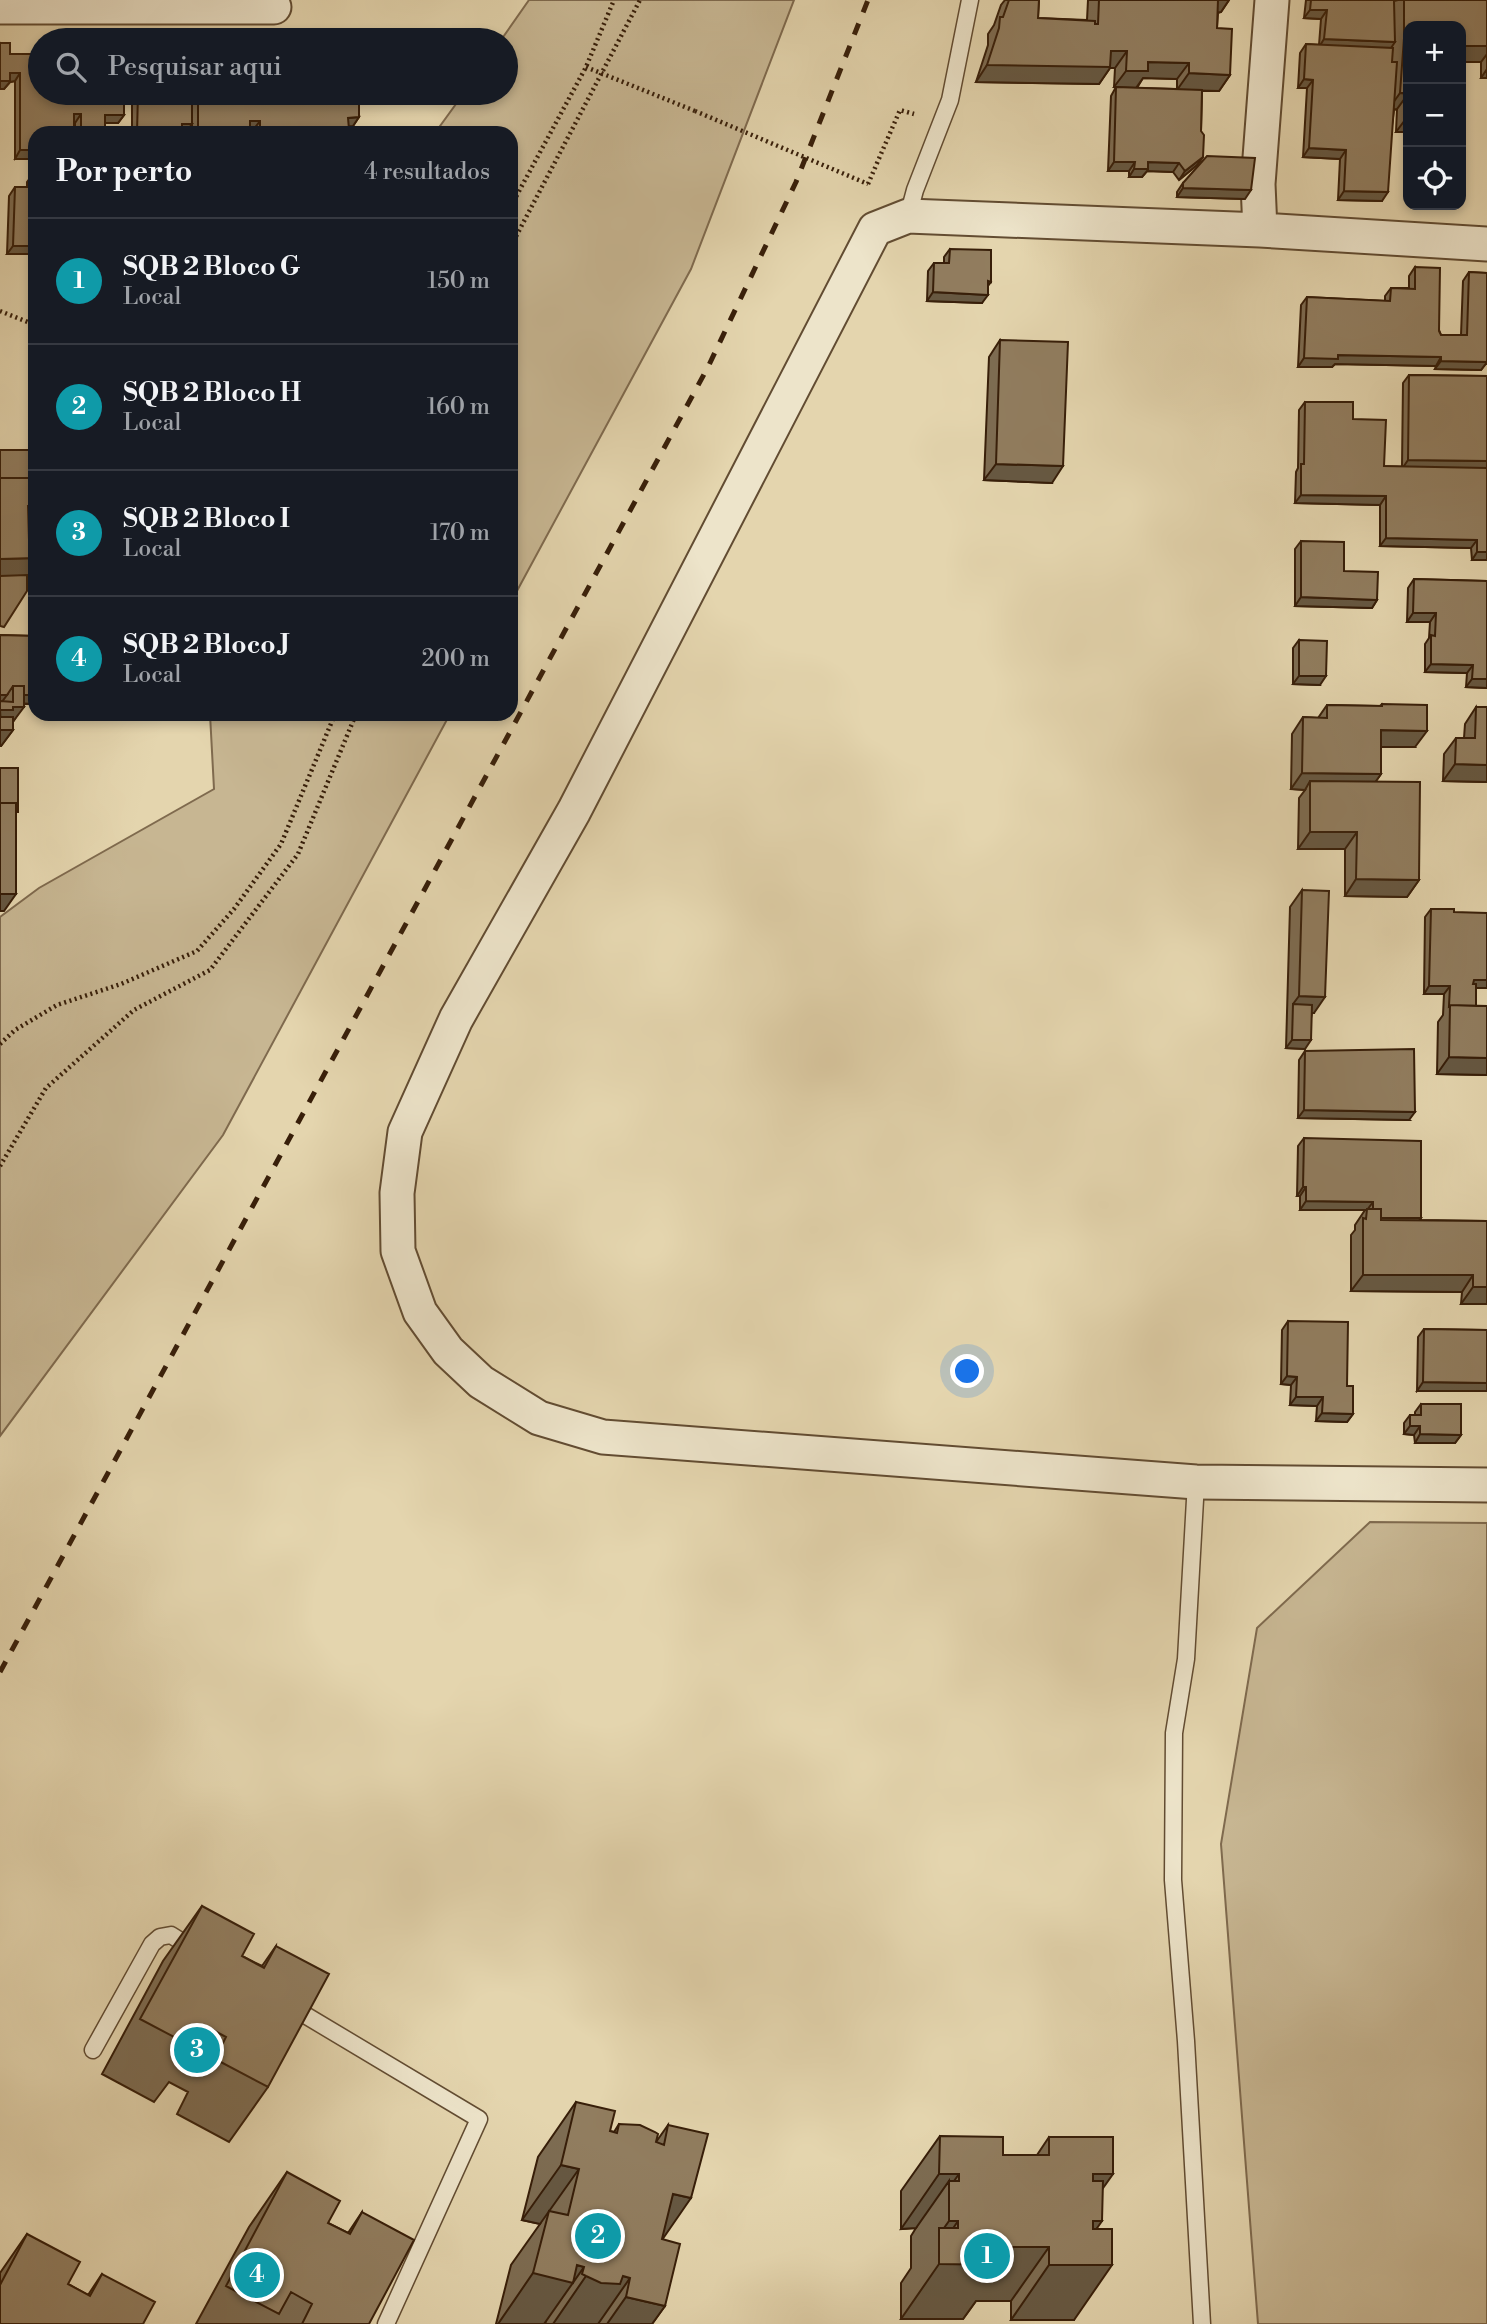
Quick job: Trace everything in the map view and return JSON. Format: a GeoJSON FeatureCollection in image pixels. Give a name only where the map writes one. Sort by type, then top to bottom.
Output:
{"type":"FeatureCollection","features":[{"type":"Feature","properties":{"kind":"street"},"geometry":{"type":"LineString","coordinates":[[1260,230],[1258,184],[1272,0]]}},
{"type":"Feature","properties":{"kind":"street"},"geometry":{"type":"LineString","coordinates":[[0,7],[274,7]]}},
{"type":"Feature","properties":{"kind":"street"},"geometry":{"type":"LineString","coordinates":[[1487,244],[1260,230],[908,216],[875,229],[574,811],[456,1019],[405,1132],[397,1193],[398,1251],[420,1312],[448,1351],[481,1382],[539,1418],[603,1437],[1196,1482],[1487,1485]]}},
{"type":"Feature","properties":{"kind":"lane"},"geometry":{"type":"LineString","coordinates":[[908,216],[915,190],[950,100],[970,0]]}},
{"type":"Feature","properties":{"kind":"lane"},"geometry":{"type":"LineString","coordinates":[[1196,1482],[1186,1659],[1174,1733],[1173,1880],[1187,2055],[1202,2324]]}},
{"type":"Feature","properties":{"kind":"lane"},"geometry":{"type":"LineString","coordinates":[[93,2050],[152,1944],[160,1937],[171,1935],[207,1956]]}},
{"type":"Feature","properties":{"kind":"lane"},"geometry":{"type":"LineString","coordinates":[[278,1999],[479,2119],[386,2324]]}},
{"type":"Feature","properties":{"kind":"path"},"geometry":{"type":"LineString","coordinates":[[518,193],[586,67],[614,0]]}},
{"type":"Feature","properties":{"kind":"path"},"geometry":{"type":"LineString","coordinates":[[518,233],[640,0]]}},
{"type":"Feature","properties":{"kind":"path"},"geometry":{"type":"LineString","coordinates":[[586,67],[868,184],[900,110],[919,116]]}},
{"type":"Feature","properties":{"kind":"path"},"geometry":{"type":"LineString","coordinates":[[0,311],[28,322]]}},
{"type":"Feature","properties":{"kind":"path"},"geometry":{"type":"LineString","coordinates":[[0,1044],[15,1030],[57,1005],[121,984],[197,951],[234,909],[281,844],[332,721]]}},
{"type":"Feature","properties":{"kind":"path"},"geometry":{"type":"LineString","coordinates":[[0,1166],[46,1088],[134,1010],[210,970],[298,854],[353,721]]}},
{"type":"Feature","properties":{"kind":"shaded area"},"geometry":{"type":"Polygon","coordinates":[[[529,0],[794,0],[691,269],[518,589],[518,126],[440,126],[455,105],[518,105],[518,28],[509,28],[529,0]]]}},
{"type":"Feature","properties":{"kind":"shaded area"},"geometry":{"type":"Polygon","coordinates":[[[210,721],[446,721],[223,1135],[0,1436],[0,917],[39,888],[214,789],[210,721]]]}},
{"type":"Feature","properties":{"kind":"shaded area"},"geometry":{"type":"Polygon","coordinates":[[[1370,1522],[1487,1523],[1487,2324],[1258,2324],[1221,1844],[1257,1628],[1370,1522]]]}},
{"type":"Feature","properties":{"kind":"building"},"geometry":{"type":"Polygon","coordinates":[[[1009,0],[1039,0],[1038,18],[1095,21],[1095,24],[1098,24],[1099,0],[1218,0],[1217,28],[1232,29],[1230,75],[1189,73],[1189,63],[1148,62],[1148,71],[1126,71],[1127,51],[1111,51],[1110,67],[987,65],[1000,17],[1003,17],[1009,0]]]}},
{"type":"Feature","properties":{"kind":"building"},"geometry":{"type":"Polygon","coordinates":[[[1311,0],[1398,0],[1394,1],[1395,42],[1324,39],[1327,10],[1310,10],[1311,0]]]}},
{"type":"Feature","properties":{"kind":"building"},"geometry":{"type":"Polygon","coordinates":[[[1404,0],[1487,0],[1487,46],[1466,46],[1466,21],[1404,21],[1404,0]]]}},
{"type":"Feature","properties":{"kind":"building"},"geometry":{"type":"Polygon","coordinates":[[[0,43],[10,43],[10,54],[28,54],[28,105],[124,105],[124,115],[105,115],[105,126],[81,126],[81,114],[74,114],[74,126],[28,126],[28,150],[20,150],[20,73],[10,73],[10,81],[0,81],[0,43]]]}},
{"type":"Feature","properties":{"kind":"building"},"geometry":{"type":"Polygon","coordinates":[[[1306,44],[1393,48],[1392,62],[1397,62],[1388,192],[1344,191],[1346,150],[1309,148],[1313,80],[1304,79],[1306,44]]]}},
{"type":"Feature","properties":{"kind":"building"},"geometry":{"type":"Polygon","coordinates":[[[1403,52],[1403,93],[1400,93],[1403,52]]]}},
{"type":"Feature","properties":{"kind":"building"},"geometry":{"type":"Polygon","coordinates":[[[1116,87],[1202,90],[1203,157],[1185,171],[1179,163],[1148,162],[1148,169],[1134,169],[1135,162],[1114,162],[1116,87]]]}},
{"type":"Feature","properties":{"kind":"building"},"geometry":{"type":"Polygon","coordinates":[[[138,105],[192,105],[192,124],[137,126],[138,105]]]}},
{"type":"Feature","properties":{"kind":"building"},"geometry":{"type":"Polygon","coordinates":[[[198,105],[359,105],[359,117],[348,118],[349,126],[260,126],[260,121],[250,121],[250,126],[198,126],[198,105]]]}},
{"type":"Feature","properties":{"kind":"building"},"geometry":{"type":"Polygon","coordinates":[[[1207,156],[1255,158],[1251,190],[1183,188],[1183,183],[1207,156]]]}},
{"type":"Feature","properties":{"kind":"building"},"geometry":{"type":"Polygon","coordinates":[[[15,187],[28,187],[28,246],[13,246],[15,187]]]}},
{"type":"Feature","properties":{"kind":"building"},"geometry":{"type":"Polygon","coordinates":[[[950,249],[991,250],[991,282],[988,281],[988,295],[933,292],[934,263],[949,263],[950,249]]]}},
{"type":"Feature","properties":{"kind":"building"},"geometry":{"type":"Polygon","coordinates":[[[1415,267],[1440,268],[1441,335],[1467,335],[1469,272],[1487,273],[1487,362],[1441,361],[1441,357],[1338,355],[1338,359],[1304,358],[1307,297],[1390,301],[1391,288],[1415,289],[1415,267]]]}},
{"type":"Feature","properties":{"kind":"building"},"geometry":{"type":"Polygon","coordinates":[[[1000,340],[1068,342],[1063,466],[996,464],[1000,340]]]}},
{"type":"Feature","properties":{"kind":"building"},"geometry":{"type":"Polygon","coordinates":[[[1409,375],[1487,376],[1487,461],[1408,460],[1409,375]]]}},
{"type":"Feature","properties":{"kind":"building"},"geometry":{"type":"Polygon","coordinates":[[[1305,402],[1353,402],[1353,419],[1386,420],[1384,466],[1487,468],[1487,552],[1477,552],[1477,540],[1386,538],[1386,496],[1301,495],[1305,402]]]}},
{"type":"Feature","properties":{"kind":"building"},"geometry":{"type":"Polygon","coordinates":[[[0,450],[28,450],[28,478],[0,478],[0,450]]]}},
{"type":"Feature","properties":{"kind":"building"},"geometry":{"type":"Polygon","coordinates":[[[0,478],[28,478],[28,558],[0,559],[0,478]]]}},
{"type":"Feature","properties":{"kind":"building"},"geometry":{"type":"Polygon","coordinates":[[[1301,541],[1344,542],[1344,571],[1378,572],[1377,600],[1301,597],[1301,541]]]}},
{"type":"Feature","properties":{"kind":"building"},"geometry":{"type":"Polygon","coordinates":[[[27,575],[27,591],[4,627],[0,626],[0,576],[27,575]]]}},
{"type":"Feature","properties":{"kind":"building"},"geometry":{"type":"Polygon","coordinates":[[[1414,579],[1487,581],[1487,679],[1472,679],[1473,665],[1431,664],[1431,635],[1435,636],[1436,613],[1413,613],[1414,579]]]}},
{"type":"Feature","properties":{"kind":"building"},"geometry":{"type":"Polygon","coordinates":[[[0,635],[28,636],[28,695],[24,695],[24,686],[13,686],[7,695],[0,695],[0,635]]]}},
{"type":"Feature","properties":{"kind":"building"},"geometry":{"type":"Polygon","coordinates":[[[1299,640],[1327,641],[1326,676],[1299,676],[1299,640]]]}},
{"type":"Feature","properties":{"kind":"building"},"geometry":{"type":"Polygon","coordinates":[[[13,686],[24,686],[24,707],[0,710],[0,701],[13,702],[13,686]]]}},
{"type":"Feature","properties":{"kind":"building"},"geometry":{"type":"Polygon","coordinates":[[[1327,705],[1427,705],[1427,731],[1381,730],[1381,774],[1302,773],[1303,717],[1327,718],[1327,705]]]}},
{"type":"Feature","properties":{"kind":"building"},"geometry":{"type":"Polygon","coordinates":[[[1476,707],[1487,707],[1487,765],[1455,764],[1456,738],[1475,738],[1476,707]]]}},
{"type":"Feature","properties":{"kind":"building"},"geometry":{"type":"Polygon","coordinates":[[[0,717],[13,717],[13,730],[0,730],[0,717]]]}},
{"type":"Feature","properties":{"kind":"building"},"geometry":{"type":"Polygon","coordinates":[[[0,768],[18,768],[18,812],[16,803],[0,803],[0,768]]]}},
{"type":"Feature","properties":{"kind":"building"},"geometry":{"type":"Polygon","coordinates":[[[1310,781],[1420,782],[1419,880],[1356,879],[1357,832],[1310,832],[1310,781]]]}},
{"type":"Feature","properties":{"kind":"building"},"geometry":{"type":"Polygon","coordinates":[[[0,803],[16,803],[16,894],[0,894],[0,803]]]}},
{"type":"Feature","properties":{"kind":"building"},"geometry":{"type":"Polygon","coordinates":[[[1302,890],[1329,891],[1325,997],[1299,996],[1302,890]]]}},
{"type":"Feature","properties":{"kind":"building"},"geometry":{"type":"Polygon","coordinates":[[[1431,909],[1487,913],[1487,980],[1474,980],[1476,1006],[1449,1006],[1450,986],[1429,986],[1431,909]]]}},
{"type":"Feature","properties":{"kind":"building"},"geometry":{"type":"Polygon","coordinates":[[[1293,1004],[1312,1005],[1311,1040],[1292,1040],[1293,1004]]]}},
{"type":"Feature","properties":{"kind":"building"},"geometry":{"type":"Polygon","coordinates":[[[1450,1005],[1487,1006],[1487,1058],[1449,1057],[1450,1005]]]}},
{"type":"Feature","properties":{"kind":"building"},"geometry":{"type":"Polygon","coordinates":[[[1414,1049],[1415,1112],[1304,1110],[1305,1051],[1414,1049]]]}},
{"type":"Feature","properties":{"kind":"building"},"geometry":{"type":"Polygon","coordinates":[[[1304,1138],[1421,1141],[1421,1218],[1381,1218],[1381,1209],[1373,1209],[1373,1202],[1306,1201],[1306,1187],[1303,1187],[1304,1138]]]}},
{"type":"Feature","properties":{"kind":"building"},"geometry":{"type":"Polygon","coordinates":[[[1367,1209],[1381,1209],[1381,1220],[1487,1221],[1487,1287],[1473,1287],[1473,1275],[1363,1275],[1363,1218],[1366,1219],[1367,1209]]]}},
{"type":"Feature","properties":{"kind":"building"},"geometry":{"type":"Polygon","coordinates":[[[1288,1321],[1348,1322],[1347,1386],[1353,1386],[1353,1414],[1322,1413],[1323,1397],[1296,1397],[1297,1377],[1287,1376],[1288,1321]]]}},
{"type":"Feature","properties":{"kind":"building"},"geometry":{"type":"Polygon","coordinates":[[[1424,1329],[1487,1330],[1487,1383],[1423,1382],[1424,1329]]]}},
{"type":"Feature","properties":{"kind":"building"},"geometry":{"type":"Polygon","coordinates":[[[1421,1404],[1461,1404],[1461,1435],[1420,1434],[1420,1426],[1410,1426],[1410,1415],[1421,1415],[1421,1404]]]}},
{"type":"Feature","properties":{"kind":"building"},"geometry":{"type":"Polygon","coordinates":[[[202,1906],[254,1934],[242,1956],[264,1968],[276,1946],[329,1974],[268,2087],[215,2059],[226,2037],[204,2025],[193,2047],[140,2019],[202,1906]]]}},
{"type":"Feature","properties":{"kind":"building"},"geometry":{"type":"Polygon","coordinates":[[[576,2102],[615,2111],[610,2131],[617,2133],[619,2124],[640,2125],[658,2134],[656,2142],[664,2145],[668,2125],[708,2134],[691,2198],[673,2194],[662,2239],[680,2244],[665,2306],[626,2297],[630,2278],[623,2276],[620,2284],[601,2283],[582,2274],[584,2267],[577,2265],[573,2283],[533,2273],[549,2211],[568,2215],[579,2169],[561,2165],[576,2102]]]}},
{"type":"Feature","properties":{"kind":"building"},"geometry":{"type":"Polygon","coordinates":[[[940,2136],[1003,2137],[1003,2155],[1049,2155],[1049,2137],[1113,2137],[1113,2174],[1093,2174],[1093,2181],[1103,2181],[1102,2221],[1093,2221],[1093,2229],[1112,2229],[1112,2265],[1049,2265],[1049,2247],[1002,2247],[1002,2265],[939,2264],[939,2228],[958,2228],[958,2221],[949,2221],[949,2181],[959,2181],[959,2174],[939,2174],[940,2136]]]}},
{"type":"Feature","properties":{"kind":"building"},"geometry":{"type":"Polygon","coordinates":[[[287,2172],[340,2201],[328,2223],[350,2234],[362,2212],[414,2240],[369,2324],[302,2324],[312,2304],[291,2292],[279,2314],[226,2286],[287,2172]]]}},
{"type":"Feature","properties":{"kind":"building"},"geometry":{"type":"Polygon","coordinates":[[[27,2234],[80,2262],[68,2284],[90,2296],[102,2274],[155,2302],[143,2324],[0,2324],[0,2285],[27,2234]]]}},
{"type":"Feature","properties":{"kind":"railway"},"geometry":{"type":"LineString","coordinates":[[518,717],[708,367],[796,182],[868,0]]}},
{"type":"Feature","properties":{"kind":"railway"},"geometry":{"type":"LineString","coordinates":[[0,1672],[516,721]]}},
{"type":"Feature","properties":{"kind":"place","name":"SQB 2 Bloco I"},"geometry":{"type":"Point","coordinates":[197,2050]}},
{"type":"Feature","properties":{"kind":"place","name":"SQB 2 Bloco H"},"geometry":{"type":"Point","coordinates":[598,2236]}},
{"type":"Feature","properties":{"kind":"place","name":"SQB 2 Bloco G"},"geometry":{"type":"Point","coordinates":[987,2256]}},
{"type":"Feature","properties":{"kind":"place","name":"SQB 2 Bloco J"},"geometry":{"type":"Point","coordinates":[257,2275]}}]}
